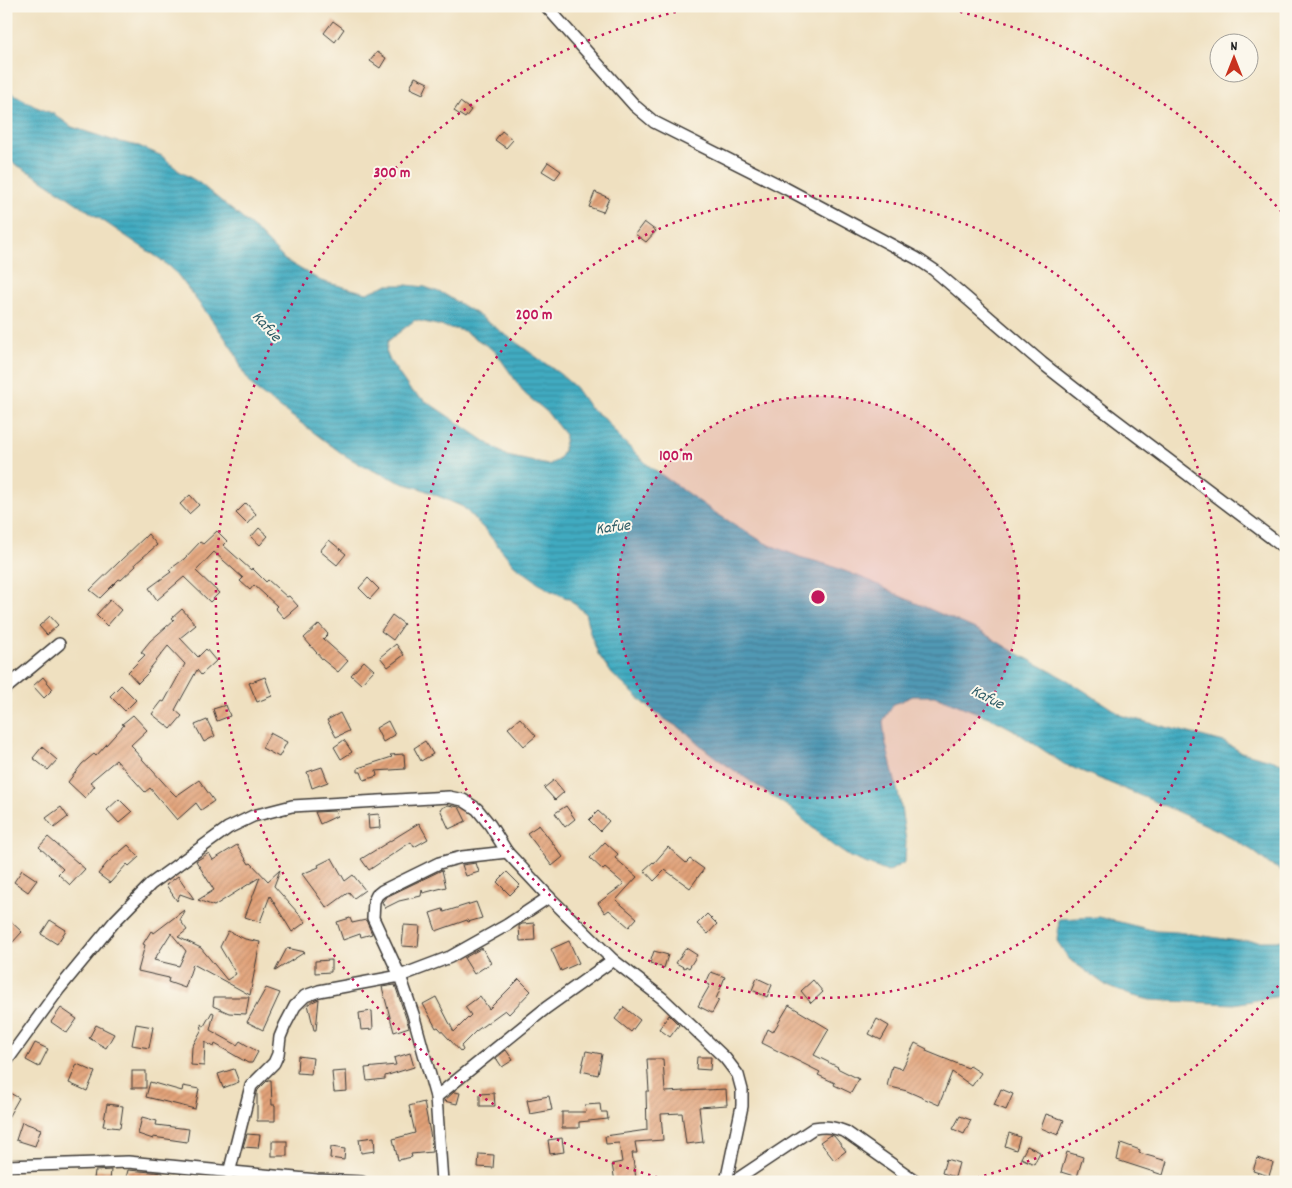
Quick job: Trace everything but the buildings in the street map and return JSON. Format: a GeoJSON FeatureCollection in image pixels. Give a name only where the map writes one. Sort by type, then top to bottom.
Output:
{"type":"FeatureCollection","features":[{"type":"Feature","properties":{"kind":"street"},"geometry":{"type":"LineString","coordinates":[[546,6],[635,106],[654,122],[785,188],[916,258],[934,270],[1088,399],[1286,549]]}},
{"type":"Feature","properties":{"kind":"street"},"geometry":{"type":"LineString","coordinates":[[6,688],[59,644]]}},
{"type":"Feature","properties":{"kind":"street"},"geometry":{"type":"LineString","coordinates":[[6,1062],[71,974],[115,921],[152,884],[228,828],[253,816],[292,806],[449,797],[463,800],[477,809],[490,825],[507,852],[550,897],[613,960],[662,998],[726,1058],[738,1075],[742,1090],[742,1106],[726,1182]]}},
{"type":"Feature","properties":{"kind":"street"},"geometry":{"type":"LineString","coordinates":[[442,1182],[436,1097],[413,1014],[400,976],[373,918],[376,895],[439,862],[507,852]]}},
{"type":"Feature","properties":{"kind":"street"},"geometry":{"type":"LineString","coordinates":[[229,1173],[251,1086],[274,1063],[285,1025],[295,1006],[305,996],[400,976],[450,957],[480,941],[550,897]]}},
{"type":"Feature","properties":{"kind":"street"},"geometry":{"type":"LineString","coordinates":[[436,1097],[546,1008],[613,960]]}},
{"type":"Feature","properties":{"kind":"street"},"geometry":{"type":"LineString","coordinates":[[733,1182],[814,1128],[825,1126],[834,1127],[846,1132],[902,1178],[916,1182]]}},
{"type":"Feature","properties":{"kind":"street"},"geometry":{"type":"LineString","coordinates":[[6,1166],[128,1162],[229,1173],[362,1182]]}},
{"type":"Feature","properties":{"kind":"water","name":"Kafue"},"geometry":{"type":"Polygon","coordinates":[[[6,89],[34,106],[54,114],[72,127],[115,141],[139,146],[162,156],[179,171],[198,182],[254,228],[285,260],[321,281],[367,293],[386,285],[406,285],[425,287],[444,294],[478,315],[560,374],[575,387],[589,407],[605,419],[619,437],[649,466],[714,512],[765,543],[871,581],[900,596],[980,631],[1069,681],[1123,716],[1224,742],[1241,752],[1286,764],[1286,873],[1219,831],[1163,805],[1064,764],[1012,729],[993,719],[935,696],[913,696],[894,704],[883,721],[885,740],[900,801],[906,841],[905,862],[888,872],[850,857],[832,845],[790,808],[719,760],[686,732],[663,718],[644,703],[612,674],[598,654],[585,613],[569,599],[549,590],[514,565],[463,507],[363,466],[344,455],[255,389],[243,372],[235,353],[223,335],[177,274],[160,259],[36,176],[6,159],[6,89]],[[415,320],[388,341],[386,351],[390,361],[411,391],[507,456],[548,465],[558,460],[564,450],[565,435],[546,411],[525,394],[495,351],[464,331],[415,320]]]}},
{"type":"Feature","properties":{"kind":"water"},"geometry":{"type":"Polygon","coordinates":[[[1099,917],[1156,931],[1177,932],[1238,941],[1277,941],[1286,939],[1286,995],[1234,1004],[1150,1000],[1107,986],[1069,959],[1057,941],[1059,919],[1099,917]]]}}]}
